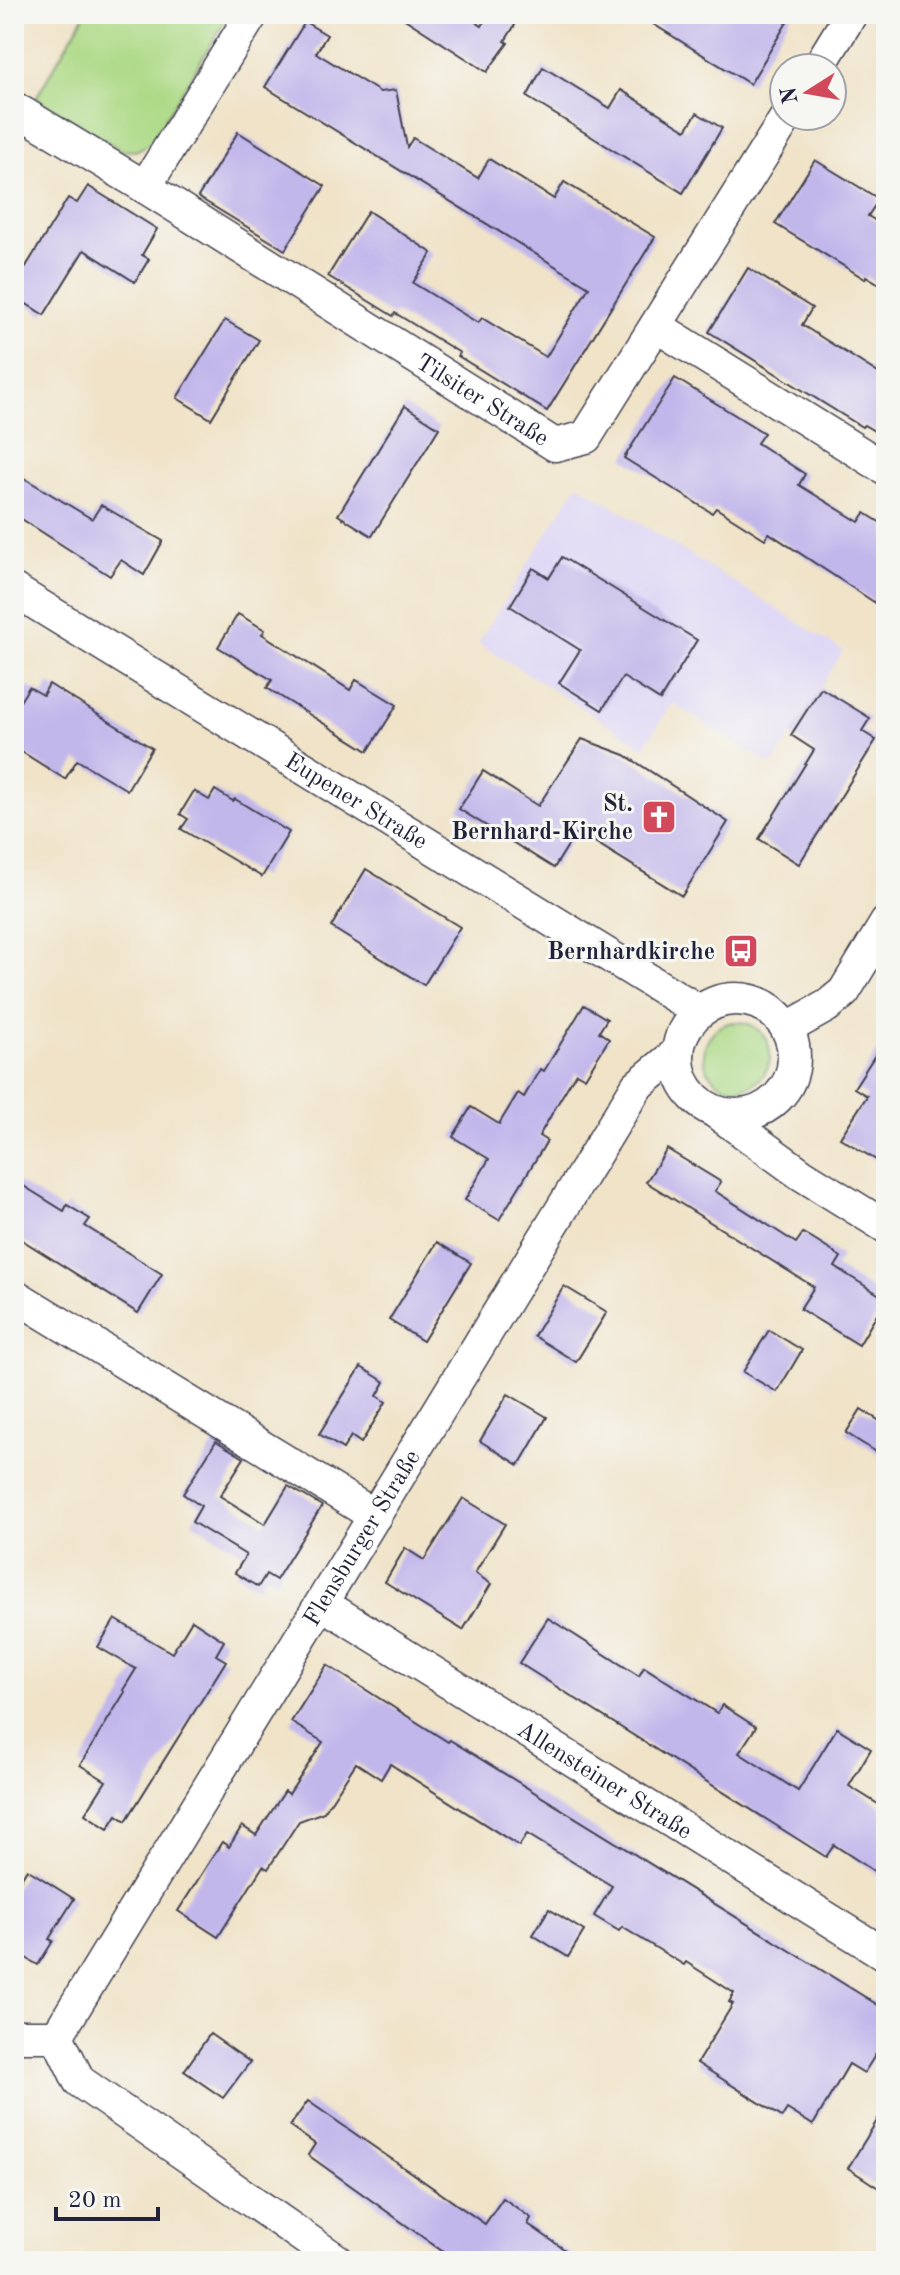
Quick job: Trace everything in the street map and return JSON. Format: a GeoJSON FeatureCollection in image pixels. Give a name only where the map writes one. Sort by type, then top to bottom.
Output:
{"type":"FeatureCollection","features":[{"type":"Feature","properties":{"kind":"street"},"geometry":{"type":"LineString","coordinates":[[145,187],[252,14]]}},
{"type":"Feature","properties":{"kind":"street"},"geometry":{"type":"LineString","coordinates":[[828,52],[851,14]]}},
{"type":"Feature","properties":{"kind":"street","name":"Tilsiter Straße"},"geometry":{"type":"LineString","coordinates":[[14,108],[555,445],[586,437],[777,132]]}},
{"type":"Feature","properties":{"kind":"street"},"geometry":{"type":"LineString","coordinates":[[656,326],[886,469]]}},
{"type":"Feature","properties":{"kind":"street","name":"Eupener Straße"},"geometry":{"type":"LineString","coordinates":[[14,590],[699,1011]]}},
{"type":"Feature","properties":{"kind":"street"},"geometry":{"type":"LineString","coordinates":[[788,1028],[827,1006],[844,992],[886,923]]}},
{"type":"Feature","properties":{"kind":"street"},"geometry":{"type":"LineString","coordinates":[[717,1113],[745,1116],[771,1105],[790,1083],[796,1055],[788,1028],[767,1006],[737,998],[717,1001],[699,1011],[684,1029],[678,1052],[681,1077],[695,1099],[801,1174],[886,1227]]}},
{"type":"Feature","properties":{"kind":"street","name":"Flensburger Straße"},"geometry":{"type":"LineString","coordinates":[[57,2036],[637,1086],[678,1052]]}},
{"type":"Feature","properties":{"kind":"street"},"geometry":{"type":"LineString","coordinates":[[14,1295],[375,1516]]}},
{"type":"Feature","properties":{"kind":"street","name":"Allensteiner Straße"},"geometry":{"type":"LineString","coordinates":[[323,1604],[886,1955]]}},
{"type":"Feature","properties":{"kind":"street"},"geometry":{"type":"LineString","coordinates":[[14,2036],[57,2036],[79,2081],[338,2261]]}},
{"type":"Feature","properties":{"kind":"shaded area"},"geometry":{"type":"Polygon","coordinates":[[[578,484],[843,651],[772,766],[672,703],[644,747],[478,643],[578,484]]]}},
{"type":"Feature","properties":{"kind":"green space"},"geometry":{"type":"Polygon","coordinates":[[[85,14],[220,14],[227,18],[150,144],[135,151],[121,150],[36,98],[85,14]]]}},
{"type":"Feature","properties":{"kind":"green space"},"geometry":{"type":"Polygon","coordinates":[[[743,1022],[761,1031],[768,1042],[768,1068],[761,1079],[750,1086],[731,1088],[713,1079],[706,1068],[704,1049],[713,1031],[724,1024],[743,1022]]]}},
{"type":"Feature","properties":{"kind":"building"},"geometry":{"type":"Polygon","coordinates":[[[397,14],[463,14],[482,26],[489,14],[497,14],[515,25],[505,41],[508,43],[487,72],[397,14]]]}},
{"type":"Feature","properties":{"kind":"building"},"geometry":{"type":"Polygon","coordinates":[[[637,14],[792,14],[750,84],[637,14]]]}},
{"type":"Feature","properties":{"kind":"building"},"geometry":{"type":"Polygon","coordinates":[[[305,22],[327,35],[316,53],[380,92],[396,90],[407,147],[413,138],[478,178],[489,159],[554,199],[564,182],[655,237],[547,411],[458,356],[460,353],[328,276],[368,211],[432,253],[413,283],[478,323],[482,318],[546,357],[589,287],[265,87],[305,22]]]}},
{"type":"Feature","properties":{"kind":"building"},"geometry":{"type":"Polygon","coordinates":[[[543,67],[610,108],[621,90],[686,130],[697,113],[722,128],[683,193],[527,97],[543,67]]]}},
{"type":"Feature","properties":{"kind":"building"},"geometry":{"type":"Polygon","coordinates":[[[238,132],[325,186],[285,250],[198,197],[238,132]]]}},
{"type":"Feature","properties":{"kind":"building"},"geometry":{"type":"Polygon","coordinates":[[[815,160],[879,199],[868,216],[886,227],[886,288],[866,276],[865,279],[775,224],[815,160]]]}},
{"type":"Feature","properties":{"kind":"building"},"geometry":{"type":"Polygon","coordinates":[[[88,186],[157,229],[142,255],[149,259],[135,282],[84,250],[44,315],[14,296],[14,286],[68,198],[77,203],[88,186]]]}},
{"type":"Feature","properties":{"kind":"building"},"geometry":{"type":"Polygon","coordinates":[[[748,268],[812,308],[802,325],[886,378],[886,438],[864,425],[862,427],[709,332],[748,268]]]}},
{"type":"Feature","properties":{"kind":"building"},"geometry":{"type":"Polygon","coordinates":[[[225,320],[259,340],[211,419],[177,398],[225,320]]]}},
{"type":"Feature","properties":{"kind":"building"},"geometry":{"type":"Polygon","coordinates":[[[675,378],[764,433],[757,443],[805,474],[799,485],[859,522],[865,513],[886,526],[886,610],[769,533],[765,539],[716,508],[712,513],[624,458],[675,378]]]}},
{"type":"Feature","properties":{"kind":"building"},"geometry":{"type":"Polygon","coordinates":[[[405,406],[439,428],[372,536],[338,515],[405,406]]]}},
{"type":"Feature","properties":{"kind":"building"},"geometry":{"type":"Polygon","coordinates":[[[14,472],[92,519],[101,505],[163,541],[144,575],[121,560],[110,576],[14,514],[14,472]]]}},
{"type":"Feature","properties":{"kind":"building"},"geometry":{"type":"Polygon","coordinates":[[[562,557],[697,640],[660,700],[623,677],[602,710],[559,683],[580,650],[510,606],[533,568],[549,578],[562,557]]]}},
{"type":"Feature","properties":{"kind":"building"},"geometry":{"type":"Polygon","coordinates":[[[238,614],[265,630],[262,634],[350,690],[356,680],[397,705],[368,751],[267,688],[272,680],[218,647],[238,614]]]}},
{"type":"Feature","properties":{"kind":"building"},"geometry":{"type":"Polygon","coordinates":[[[49,684],[152,748],[127,790],[77,760],[65,779],[14,747],[14,711],[29,687],[43,695],[49,684]]]}},
{"type":"Feature","properties":{"kind":"building"},"geometry":{"type":"Polygon","coordinates":[[[821,688],[870,718],[862,731],[876,740],[799,864],[759,839],[814,750],[791,735],[821,688]]]}},
{"type":"Feature","properties":{"kind":"building"},"geometry":{"type":"Polygon","coordinates":[[[582,739],[625,755],[728,822],[682,896],[577,831],[554,868],[459,809],[483,771],[538,806],[582,739]]]}},
{"type":"Feature","properties":{"kind":"building"},"geometry":{"type":"Polygon","coordinates":[[[215,790],[289,832],[262,877],[181,829],[188,819],[180,814],[194,791],[209,800],[215,790]]]}},
{"type":"Feature","properties":{"kind":"building"},"geometry":{"type":"Polygon","coordinates":[[[366,869],[460,927],[424,985],[331,927],[366,869]]]}},
{"type":"Feature","properties":{"kind":"building"},"geometry":{"type":"Polygon","coordinates":[[[584,1005],[607,1019],[599,1032],[609,1039],[585,1078],[576,1073],[539,1136],[547,1141],[499,1220],[465,1200],[489,1159],[453,1137],[471,1107],[499,1124],[518,1093],[524,1097],[540,1069],[544,1071],[584,1005]]]}},
{"type":"Feature","properties":{"kind":"building"},"geometry":{"type":"Polygon","coordinates":[[[886,1038],[886,1166],[840,1138],[867,1096],[854,1088],[886,1038]]]}},
{"type":"Feature","properties":{"kind":"building"},"geometry":{"type":"Polygon","coordinates":[[[667,1149],[721,1182],[715,1191],[796,1243],[803,1233],[841,1257],[835,1267],[886,1299],[859,1345],[800,1309],[814,1287],[646,1182],[667,1149]]]}},
{"type":"Feature","properties":{"kind":"building"},"geometry":{"type":"Polygon","coordinates":[[[14,1180],[64,1211],[67,1205],[90,1219],[85,1226],[162,1274],[138,1313],[14,1235],[14,1180]]]}},
{"type":"Feature","properties":{"kind":"building"},"geometry":{"type":"Polygon","coordinates":[[[437,1242],[471,1263],[423,1341],[389,1320],[437,1242]]]}},
{"type":"Feature","properties":{"kind":"building"},"geometry":{"type":"Polygon","coordinates":[[[564,1286],[607,1312],[576,1362],[534,1336],[564,1286]]]}},
{"type":"Feature","properties":{"kind":"building"},"geometry":{"type":"Polygon","coordinates":[[[769,1330],[802,1350],[777,1392],[743,1372],[769,1330]]]}},
{"type":"Feature","properties":{"kind":"building"},"geometry":{"type":"Polygon","coordinates":[[[361,1367],[385,1382],[377,1396],[386,1402],[361,1443],[351,1436],[343,1449],[319,1434],[361,1367]]]}},
{"type":"Feature","properties":{"kind":"building"},"geometry":{"type":"Polygon","coordinates":[[[508,1394],[547,1417],[519,1465],[480,1441],[508,1394]]]}},
{"type":"Feature","properties":{"kind":"building"},"geometry":{"type":"Polygon","coordinates":[[[861,1409],[886,1425],[886,1458],[846,1433],[861,1409]]]}},
{"type":"Feature","properties":{"kind":"building"},"geometry":{"type":"Polygon","coordinates":[[[216,1441],[244,1458],[220,1496],[265,1524],[288,1486],[322,1506],[276,1580],[266,1574],[258,1587],[235,1573],[246,1555],[192,1522],[201,1506],[183,1494],[216,1441]]]}},
{"type":"Feature","properties":{"kind":"building"},"geometry":{"type":"Polygon","coordinates":[[[463,1498],[505,1524],[475,1573],[491,1584],[463,1630],[385,1582],[405,1548],[424,1560],[463,1498]]]}},
{"type":"Feature","properties":{"kind":"building"},"geometry":{"type":"Polygon","coordinates":[[[548,1618],[639,1676],[644,1667],[717,1713],[722,1705],[756,1727],[739,1753],[798,1791],[837,1728],[871,1749],[849,1786],[886,1809],[886,1879],[834,1845],[826,1857],[519,1663],[548,1618]]]}},
{"type":"Feature","properties":{"kind":"building"},"geometry":{"type":"Polygon","coordinates":[[[115,1619],[172,1653],[192,1620],[224,1641],[216,1655],[226,1661],[126,1821],[117,1815],[108,1829],[85,1814],[106,1781],[80,1765],[136,1669],[98,1647],[115,1619]]]}},
{"type":"Feature","properties":{"kind":"building"},"geometry":{"type":"Polygon","coordinates":[[[327,1665],[886,2010],[886,2038],[864,2073],[849,2064],[813,2125],[787,2109],[782,2117],[697,2063],[733,2004],[729,2002],[734,1993],[686,1962],[684,1965],[622,1927],[619,1931],[594,1916],[612,1886],[527,1834],[519,1846],[390,1764],[381,1779],[356,1763],[324,1812],[299,1821],[268,1869],[263,1866],[218,1937],[178,1911],[222,1842],[229,1847],[242,1826],[256,1835],[285,1791],[289,1794],[323,1742],[291,1722],[327,1665]]]}},
{"type":"Feature","properties":{"kind":"building"},"geometry":{"type":"Polygon","coordinates":[[[27,1869],[74,1899],[49,1939],[53,1941],[38,1965],[14,1951],[14,1890],[27,1869]]]}},
{"type":"Feature","properties":{"kind":"building"},"geometry":{"type":"Polygon","coordinates":[[[549,1909],[584,1931],[568,1957],[533,1935],[549,1909]]]}},
{"type":"Feature","properties":{"kind":"building"},"geometry":{"type":"Polygon","coordinates":[[[210,2034],[250,2062],[223,2098],[184,2071],[210,2034]]]}},
{"type":"Feature","properties":{"kind":"building"},"geometry":{"type":"Polygon","coordinates":[[[308,2101],[485,2224],[503,2198],[531,2218],[528,2224],[581,2261],[456,2261],[308,2155],[315,2144],[290,2126],[308,2101]]]}},
{"type":"Feature","properties":{"kind":"building"},"geometry":{"type":"Polygon","coordinates":[[[886,2106],[886,2193],[848,2168],[886,2106]]]}},
{"type":"Feature","properties":{"kind":"place","name":"St. Bernhard-Kirche"},"geometry":{"type":"Point","coordinates":[659,817]}},
{"type":"Feature","properties":{"kind":"place","name":"Bernhardkirche"},"geometry":{"type":"Point","coordinates":[741,951]}}]}
